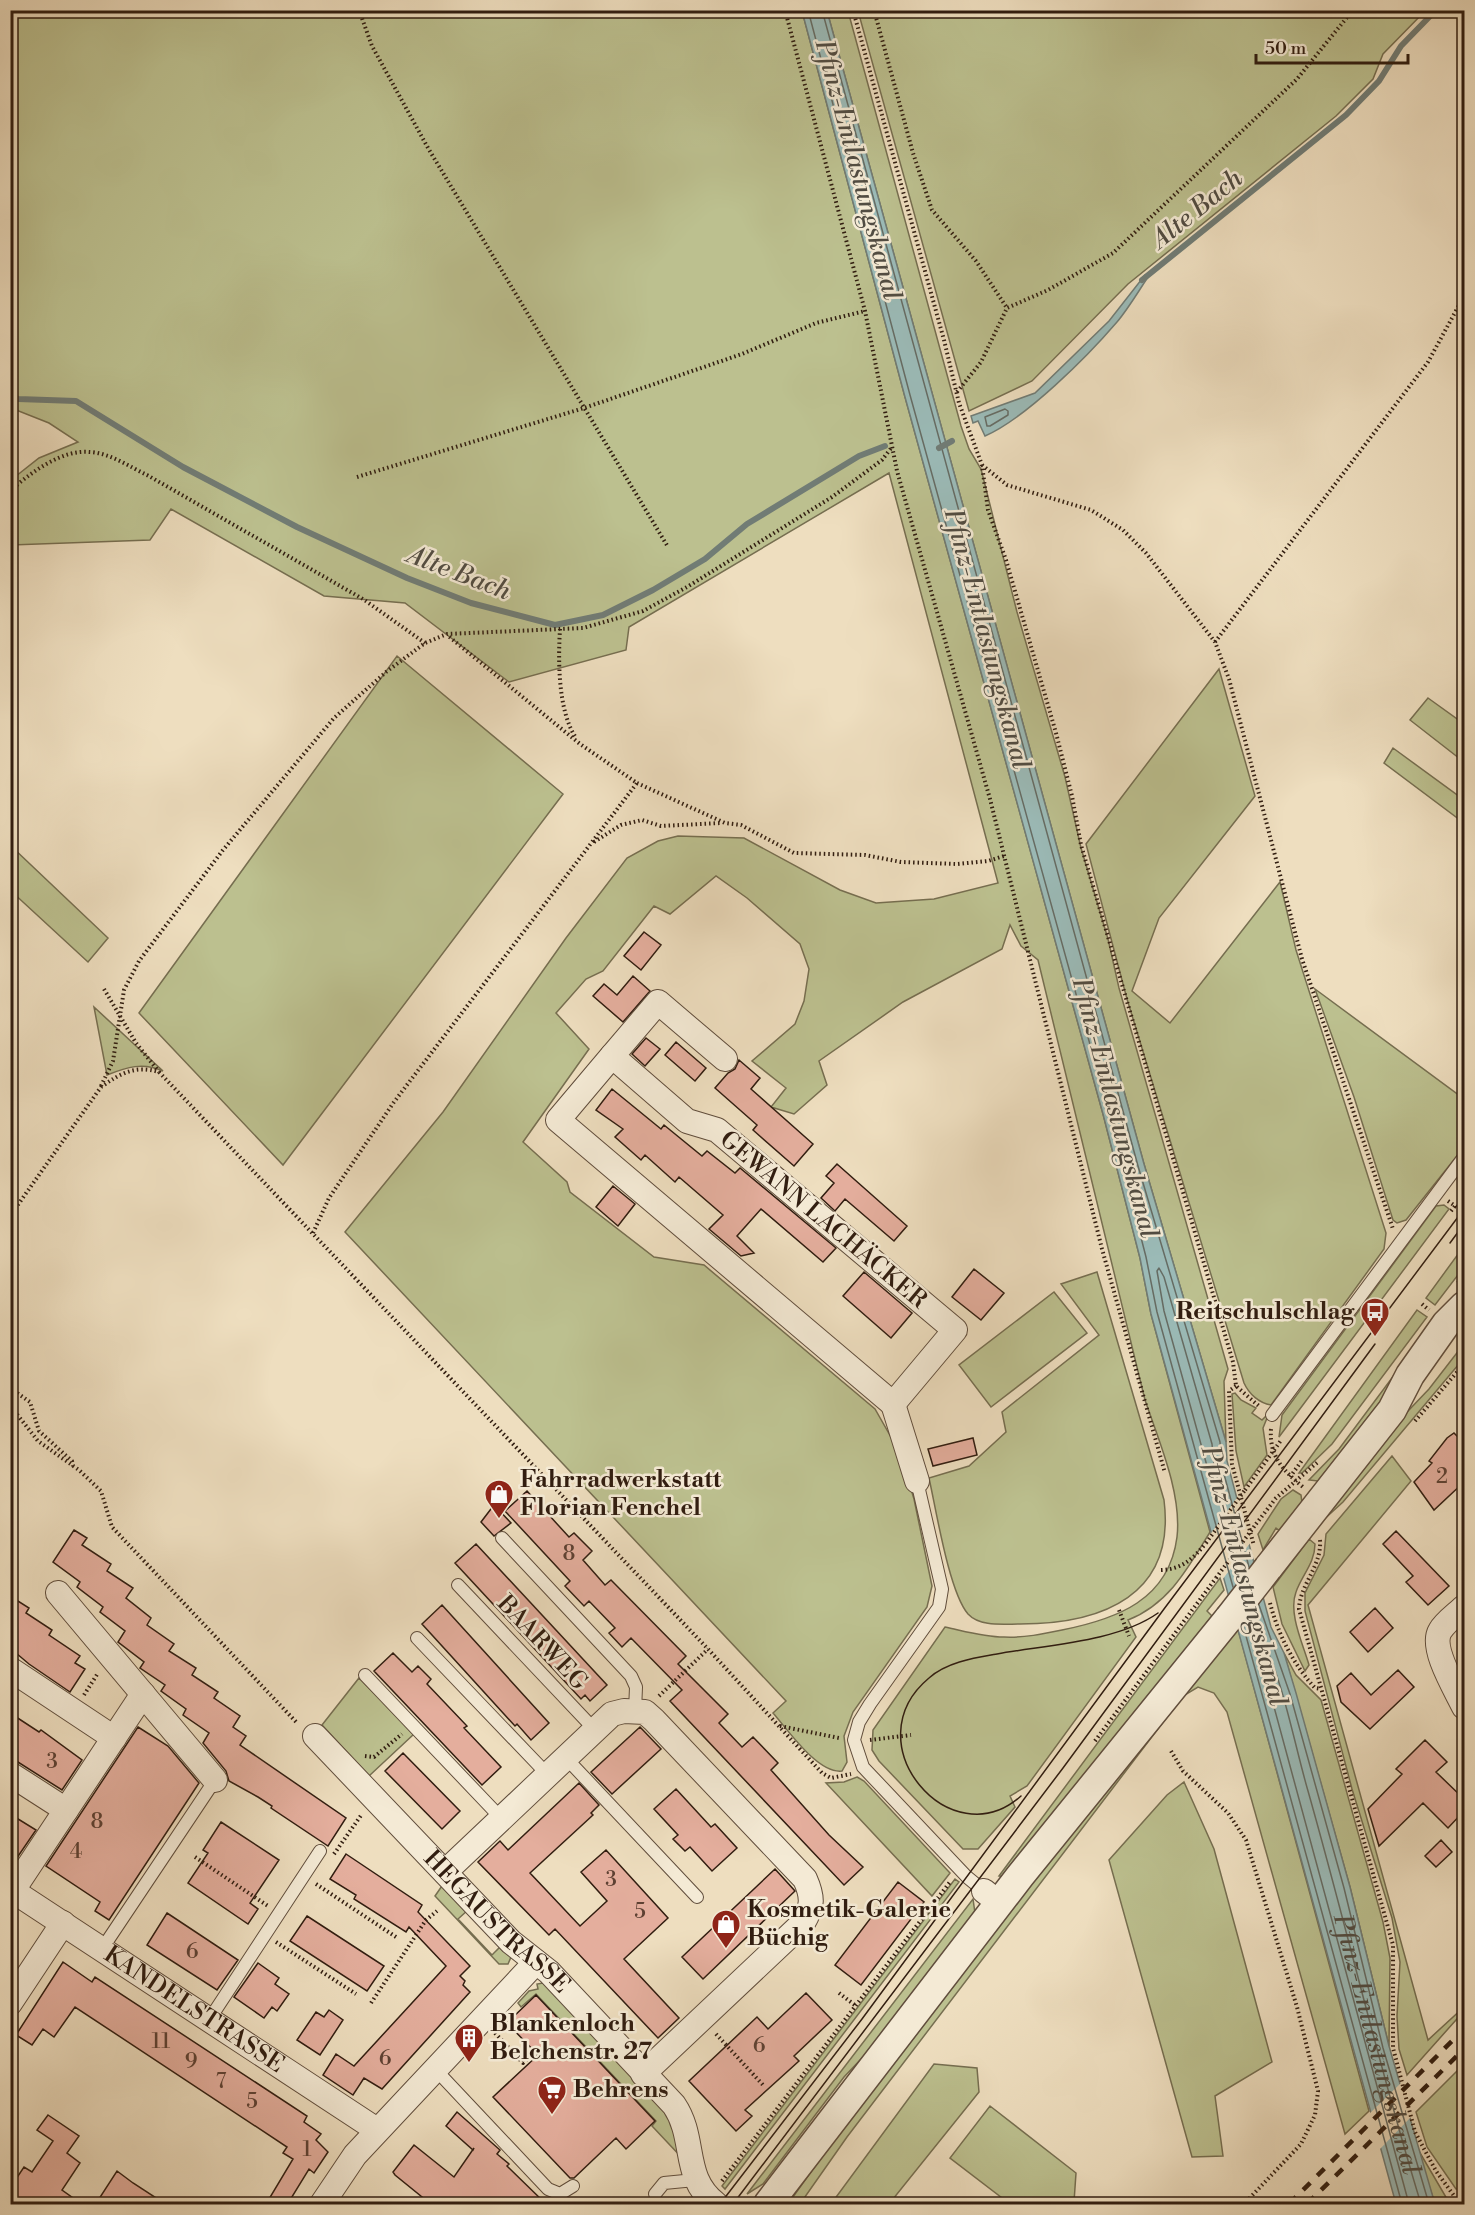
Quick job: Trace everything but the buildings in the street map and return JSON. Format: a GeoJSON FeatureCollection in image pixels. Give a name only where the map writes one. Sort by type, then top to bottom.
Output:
{"type":"FeatureCollection","features":[{"type":"Feature","properties":{"kind":"street"},"geometry":{"type":"LineString","coordinates":[[725,1059],[658,1002],[558,1120],[893,1404],[917,1481]]}},
{"type":"Feature","properties":{"kind":"street","name":"GEWANN LACHÄCKER"},"geometry":{"type":"LineString","coordinates":[[612,1056],[687,1121],[717,1130],[956,1330],[893,1404]]}},
{"type":"Feature","properties":{"kind":"street"},"geometry":{"type":"LineString","coordinates":[[1392,1410],[1410,1375],[1446,1324],[1464,1306]]}},
{"type":"Feature","properties":{"kind":"street"},"geometry":{"type":"LineString","coordinates":[[768,2205],[992,1897],[1229,1618],[1262,1562],[1392,1410],[1421,1385],[1464,1329]]}},
{"type":"Feature","properties":{"kind":"street"},"geometry":{"type":"LineString","coordinates":[[58,1593],[214,1780]]}},
{"type":"Feature","properties":{"kind":"street"},"geometry":{"type":"LineString","coordinates":[[1464,1607],[1440,1630],[1437,1642],[1440,1656],[1464,1707]]}},
{"type":"Feature","properties":{"kind":"street"},"geometry":{"type":"LineString","coordinates":[[10,1669],[114,1738]]}},
{"type":"Feature","properties":{"kind":"street"},"geometry":{"type":"LineString","coordinates":[[12,1890],[143,1694]]}},
{"type":"Feature","properties":{"kind":"street"},"geometry":{"type":"LineString","coordinates":[[445,1872],[612,1714],[640,1712],[805,1879],[812,1896],[811,1910],[803,1923],[643,2074]]}},
{"type":"Feature","properties":{"kind":"street","name":"HEGAUSTRASSE"},"geometry":{"type":"LineString","coordinates":[[315,1737],[511,1942],[536,1962],[682,2116],[706,2197]]}},
{"type":"Feature","properties":{"kind":"street"},"geometry":{"type":"LineString","coordinates":[[10,1774],[66,1810]]}},
{"type":"Feature","properties":{"kind":"street","name":"KANDELSTRASSE"},"geometry":{"type":"LineString","coordinates":[[12,1890],[377,2130]]}},
{"type":"Feature","properties":{"kind":"street"},"geometry":{"type":"LineString","coordinates":[[10,2003],[63,1923]]}},
{"type":"Feature","properties":{"kind":"street"},"geometry":{"type":"LineString","coordinates":[[322,2205],[355,2155],[377,2130],[536,1962]]}},
{"type":"Feature","properties":{"kind":"lane"},"geometry":{"type":"LineString","coordinates":[[1272,1415],[1464,1157]]}},
{"type":"Feature","properties":{"kind":"lane"},"geometry":{"type":"LineString","coordinates":[[917,1481],[942,1588],[939,1607],[870,1704],[859,1722],[854,1740],[863,1767],[960,1869],[992,1897]]}},
{"type":"Feature","properties":{"kind":"lane"},"geometry":{"type":"LineString","coordinates":[[502,1538],[632,1677],[640,1712]]}},
{"type":"Feature","properties":{"kind":"lane","name":"BAARWEG"},"geometry":{"type":"LineString","coordinates":[[458,1585],[595,1730]]}},
{"type":"Feature","properties":{"kind":"lane"},"geometry":{"type":"LineString","coordinates":[[417,1638],[548,1775]]}},
{"type":"Feature","properties":{"kind":"lane"},"geometry":{"type":"LineString","coordinates":[[365,1675],[502,1819]]}},
{"type":"Feature","properties":{"kind":"lane"},"geometry":{"type":"LineString","coordinates":[[566,1758],[697,1897]]}},
{"type":"Feature","properties":{"kind":"lane"},"geometry":{"type":"LineString","coordinates":[[102,1949],[214,1780]]}},
{"type":"Feature","properties":{"kind":"lane"},"geometry":{"type":"LineString","coordinates":[[209,2020],[320,1851]]}},
{"type":"Feature","properties":{"kind":"lane"},"geometry":{"type":"LineString","coordinates":[[435,2069],[548,2189],[560,2194],[573,2186]]}},
{"type":"Feature","properties":{"kind":"lane"},"geometry":{"type":"LineString","coordinates":[[655,2194],[664,2183],[706,2197]]}},
{"type":"Feature","properties":{"kind":"path"},"geometry":{"type":"LineString","coordinates":[[359,10],[372,46],[428,148],[668,547]]}},
{"type":"Feature","properties":{"kind":"path"},"geometry":{"type":"LineString","coordinates":[[785,10],[865,311],[891,447],[1004,856],[1102,1249],[1165,1473]]}},
{"type":"Feature","properties":{"kind":"path"},"geometry":{"type":"LineString","coordinates":[[853,10],[956,392],[968,433],[982,465],[988,510],[1006,560],[1056,733],[1072,796],[1081,845],[1233,1362],[1236,1386],[1272,1415],[1272,1451],[1290,1477],[1297,1482],[1276,1498],[1090,1748]]}},
{"type":"Feature","properties":{"kind":"path"},"geometry":{"type":"LineString","coordinates":[[874,10],[913,153],[932,210],[976,261],[1007,308]]}},
{"type":"Feature","properties":{"kind":"path"},"geometry":{"type":"LineString","coordinates":[[956,392],[981,362],[1007,308],[1048,291],[1113,253],[1297,79],[1353,10]]}},
{"type":"Feature","properties":{"kind":"path"},"geometry":{"type":"LineString","coordinates":[[1215,642],[1428,362],[1464,296]]}},
{"type":"Feature","properties":{"kind":"path"},"geometry":{"type":"LineString","coordinates":[[357,477],[584,408],[742,354],[816,323],[865,311]]}},
{"type":"Feature","properties":{"kind":"path"},"geometry":{"type":"LineString","coordinates":[[10,1216],[101,1087],[113,1061],[124,990],[139,961],[223,850],[334,718],[386,672],[425,643],[447,634],[583,628],[643,611],[687,587],[832,497],[882,460],[891,447]]}},
{"type":"Feature","properties":{"kind":"path"},"geometry":{"type":"LineString","coordinates":[[10,490],[24,478],[51,462],[72,455],[89,452],[111,458],[147,475],[363,599],[425,643]]}},
{"type":"Feature","properties":{"kind":"path"},"geometry":{"type":"LineString","coordinates":[[982,465],[1007,485],[1091,510],[1123,530],[1146,553],[1215,642],[1229,679],[1302,959],[1389,1219],[1400,1244]]}},
{"type":"Feature","properties":{"kind":"path"},"geometry":{"type":"LineString","coordinates":[[560,629],[563,706],[569,728],[580,744]]}},
{"type":"Feature","properties":{"kind":"path"},"geometry":{"type":"LineString","coordinates":[[447,634],[580,744],[637,783],[725,823]]}},
{"type":"Feature","properties":{"kind":"path"},"geometry":{"type":"LineString","coordinates":[[313,1233],[329,1198],[394,1102],[637,783]]}},
{"type":"Feature","properties":{"kind":"path"},"geometry":{"type":"LineString","coordinates":[[588,847],[621,825],[642,820],[661,826],[725,823],[741,825],[794,853],[865,855],[901,862],[957,864],[988,861],[1004,856]]}},
{"type":"Feature","properties":{"kind":"path"},"geometry":{"type":"LineString","coordinates":[[104,989],[136,1043],[159,1072],[708,1649],[822,1773],[831,1778],[842,1778],[863,1767]]}},
{"type":"Feature","properties":{"kind":"path"},"geometry":{"type":"LineString","coordinates":[[101,1087],[122,1072],[147,1069],[159,1072]]}},
{"type":"Feature","properties":{"kind":"path"},"geometry":{"type":"LineString","coordinates":[[1451,1211],[1455,1206]]}},
{"type":"Feature","properties":{"kind":"path"},"geometry":{"type":"LineString","coordinates":[[1236,1386],[1229,1391],[1232,1464],[1262,1562]]}},
{"type":"Feature","properties":{"kind":"path"},"geometry":{"type":"LineString","coordinates":[[10,1388],[30,1402],[39,1431],[72,1461],[73,1466]]}},
{"type":"Feature","properties":{"kind":"path"},"geometry":{"type":"LineString","coordinates":[[10,1398],[16,1413],[38,1441],[73,1466],[101,1491],[112,1527],[299,1725],[315,1737]]}},
{"type":"Feature","properties":{"kind":"path"},"geometry":{"type":"LineString","coordinates":[[1161,1570],[1179,1567],[1194,1558],[1282,1439]]}},
{"type":"Feature","properties":{"kind":"path"},"geometry":{"type":"LineString","coordinates":[[1290,1477],[1303,1459]]}},
{"type":"Feature","properties":{"kind":"path"},"geometry":{"type":"LineString","coordinates":[[1320,1534],[1321,1551],[1300,1594],[1299,1609],[1393,1945],[1391,2006],[1393,2048],[1422,2147],[1460,2205]]}},
{"type":"Feature","properties":{"kind":"path"},"geometry":{"type":"LineString","coordinates":[[1269,1602],[1276,1625],[1299,1671],[1315,1688],[1321,1689]]}},
{"type":"Feature","properties":{"kind":"path"},"geometry":{"type":"LineString","coordinates":[[1119,1610],[1129,1636]]}},
{"type":"Feature","properties":{"kind":"path"},"geometry":{"type":"LineString","coordinates":[[640,1712],[708,1649]]}},
{"type":"Feature","properties":{"kind":"path"},"geometry":{"type":"LineString","coordinates":[[74,1711],[110,1655]]}},
{"type":"Feature","properties":{"kind":"path"},"geometry":{"type":"LineString","coordinates":[[780,1726],[854,1740],[911,1735]]}},
{"type":"Feature","properties":{"kind":"path"},"geometry":{"type":"LineString","coordinates":[[358,1764],[362,1756],[374,1757],[397,1735],[416,1728]]}},
{"type":"Feature","properties":{"kind":"path"},"geometry":{"type":"LineString","coordinates":[[1171,1751],[1183,1771],[1228,1813],[1246,1840],[1297,2007],[1318,2091],[1315,2115],[1301,2144],[1244,2205]]}},
{"type":"Feature","properties":{"kind":"path"},"geometry":{"type":"LineString","coordinates":[[320,1851],[336,1854],[374,1797]]}},
{"type":"Feature","properties":{"kind":"path"},"geometry":{"type":"LineString","coordinates":[[195,1857],[279,1913]]}},
{"type":"Feature","properties":{"kind":"path"},"geometry":{"type":"LineString","coordinates":[[706,2197],[960,1869]]}},
{"type":"Feature","properties":{"kind":"path"},"geometry":{"type":"LineString","coordinates":[[303,1876],[396,1937]]}},
{"type":"Feature","properties":{"kind":"path"},"geometry":{"type":"LineString","coordinates":[[371,2003],[426,1920],[437,1911]]}},
{"type":"Feature","properties":{"kind":"path"},"geometry":{"type":"LineString","coordinates":[[264,1935],[356,1994]]}},
{"type":"Feature","properties":{"kind":"path"},"geometry":{"type":"LineString","coordinates":[[839,1993],[856,2006]]}},
{"type":"Feature","properties":{"kind":"path"},"geometry":{"type":"LineString","coordinates":[[701,2018],[764,2085]]}},
{"type":"Feature","properties":{"kind":"path"},"geometry":{"type":"LineString","coordinates":[[489,2027],[523,2063],[535,2052]]}},
{"type":"Feature","properties":{"kind":"green space"},"geometry":{"type":"Polygon","coordinates":[[[858,10],[1425,11],[1383,54],[1373,79],[1336,116],[1128,284],[1032,381],[969,411],[858,10]]]}},
{"type":"Feature","properties":{"kind":"green space"},"geometry":{"type":"Polygon","coordinates":[[[10,11],[802,11],[905,397],[1103,1114],[1140,1258],[1151,1314],[1210,1532],[1185,1571],[1166,1595],[1155,1605],[1128,1620],[1136,1637],[1027,1786],[1010,1796],[1015,1807],[978,1849],[963,1849],[879,1761],[872,1750],[873,1730],[945,1627],[974,1634],[1019,1637],[1102,1620],[1137,1603],[1152,1591],[1163,1577],[1172,1559],[1178,1520],[1173,1486],[1145,1400],[1038,960],[1021,946],[1010,925],[1002,949],[903,1002],[819,1061],[827,1085],[794,1114],[771,1107],[786,1088],[752,1061],[795,1024],[804,1001],[809,969],[800,944],[747,898],[716,876],[670,914],[654,906],[603,971],[586,979],[556,1013],[589,1049],[523,1142],[567,1182],[570,1192],[654,1257],[704,1265],[875,1409],[900,1453],[914,1499],[932,1586],[927,1607],[853,1712],[844,1736],[847,1762],[842,1771],[823,1766],[804,1750],[773,1713],[786,1701],[345,1232],[443,1112],[566,938],[627,858],[658,841],[678,836],[744,838],[840,890],[876,903],[934,899],[998,883],[889,473],[629,627],[626,650],[509,682],[405,603],[324,596],[171,509],[150,540],[11,545],[11,480],[39,458],[78,442],[49,423],[11,408],[10,11]]]}},
{"type":"Feature","properties":{"kind":"green space"},"geometry":{"type":"Polygon","coordinates":[[[827,11],[848,11],[961,426],[969,449],[981,469],[1017,612],[1065,777],[1081,848],[1108,939],[1119,988],[1228,1369],[1224,1381],[1226,1442],[1144,1164],[827,11]]]}},
{"type":"Feature","properties":{"kind":"green space"},"geometry":{"type":"Polygon","coordinates":[[[397,656],[563,794],[283,1165],[139,1013],[397,656]]]}},
{"type":"Feature","properties":{"kind":"green space"},"geometry":{"type":"Polygon","coordinates":[[[1219,669],[1255,796],[1159,918],[1132,991],[1170,1023],[1280,882],[1296,950],[1386,1233],[1384,1249],[1271,1405],[1255,1397],[1244,1383],[1127,999],[1086,844],[1219,669]]]}},
{"type":"Feature","properties":{"kind":"green space"},"geometry":{"type":"Polygon","coordinates":[[[1428,698],[1464,724],[1464,762],[1410,720],[1428,698]]]}},
{"type":"Feature","properties":{"kind":"green space"},"geometry":{"type":"Polygon","coordinates":[[[1393,748],[1464,800],[1464,823],[1384,763],[1393,748]]]}},
{"type":"Feature","properties":{"kind":"green space"},"geometry":{"type":"Polygon","coordinates":[[[11,846],[108,938],[88,962],[11,891],[11,846]]]}},
{"type":"Feature","properties":{"kind":"green space"},"geometry":{"type":"Polygon","coordinates":[[[1315,989],[1464,1099],[1464,1147],[1406,1220],[1397,1223],[1393,1220],[1354,1097],[1315,989]]]}},
{"type":"Feature","properties":{"kind":"green space"},"geometry":{"type":"Polygon","coordinates":[[[94,1007],[163,1071],[142,1066],[107,1075],[94,1007]]]}},
{"type":"Feature","properties":{"kind":"green space"},"geometry":{"type":"Polygon","coordinates":[[[1444,1205],[1449,1209],[1279,1437],[1282,1415],[1436,1206],[1444,1205]]]}},
{"type":"Feature","properties":{"kind":"green space"},"geometry":{"type":"Polygon","coordinates":[[[1464,1246],[1464,1267],[1435,1305],[1426,1298],[1464,1246]]]}},
{"type":"Feature","properties":{"kind":"green space"},"geometry":{"type":"Polygon","coordinates":[[[1097,1272],[1164,1500],[1165,1533],[1158,1559],[1146,1581],[1128,1598],[1105,1610],[1051,1623],[985,1623],[968,1614],[955,1588],[929,1478],[969,1466],[1006,1432],[1002,1412],[1099,1335],[1061,1284],[1097,1272]]]}},
{"type":"Feature","properties":{"kind":"green space"},"geometry":{"type":"Polygon","coordinates":[[[1054,1292],[1087,1333],[991,1407],[959,1365],[1054,1292]]]}},
{"type":"Feature","properties":{"kind":"green space"},"geometry":{"type":"Polygon","coordinates":[[[1417,1310],[1427,1317],[1332,1444],[1302,1473],[1299,1473],[1417,1310]]]}},
{"type":"Feature","properties":{"kind":"green space"},"geometry":{"type":"Polygon","coordinates":[[[1433,1323],[1387,1393],[1318,1481],[1309,1480],[1339,1449],[1433,1323]]]}},
{"type":"Feature","properties":{"kind":"green space"},"geometry":{"type":"Polygon","coordinates":[[[1463,1345],[1464,1358],[1343,1502],[1320,1523],[1388,1432],[1429,1389],[1463,1345]]]}},
{"type":"Feature","properties":{"kind":"green space"},"geometry":{"type":"Polygon","coordinates":[[[1235,1393],[1241,1400],[1256,1408],[1252,1413],[1262,1420],[1266,1416],[1267,1418],[1263,1428],[1267,1455],[1244,1487],[1236,1451],[1232,1394],[1235,1393]]]}},
{"type":"Feature","properties":{"kind":"green space"},"geometry":{"type":"Polygon","coordinates":[[[1392,1456],[1411,1481],[1308,1605],[1428,2040],[1464,2007],[1464,2011],[1407,2075],[1399,2049],[1397,2016],[1400,1962],[1392,1918],[1352,1789],[1305,1611],[1305,1593],[1324,1555],[1326,1534],[1392,1456]]]}},
{"type":"Feature","properties":{"kind":"green space"},"geometry":{"type":"Polygon","coordinates":[[[1293,1490],[1301,1495],[1302,1503],[1280,1531],[1276,1528],[1263,1550],[1258,1534],[1281,1499],[1293,1490]]]}},
{"type":"Feature","properties":{"kind":"green space"},"geometry":{"type":"Polygon","coordinates":[[[1309,1539],[1315,1544],[1314,1551],[1294,1600],[1297,1628],[1309,1665],[1305,1671],[1282,1624],[1273,1587],[1309,1539]]]}},
{"type":"Feature","properties":{"kind":"green space"},"geometry":{"type":"Polygon","coordinates":[[[1220,1578],[1224,1590],[1207,1611],[1212,1616],[1005,1877],[999,1876],[1220,1578]]]}},
{"type":"Feature","properties":{"kind":"green space"},"geometry":{"type":"Polygon","coordinates":[[[1238,1629],[1369,2111],[1345,2134],[1227,1712],[1214,1693],[1198,1687],[1183,1696],[847,2137],[800,2204],[788,2204],[896,2056],[1008,1910],[1160,1720],[1238,1629]]]}},
{"type":"Feature","properties":{"kind":"green space"},"geometry":{"type":"Polygon","coordinates":[[[1284,1653],[1296,1675],[1321,1700],[1383,1922],[1390,1958],[1389,2046],[1350,1887],[1284,1653]]]}},
{"type":"Feature","properties":{"kind":"green space"},"geometry":{"type":"Polygon","coordinates":[[[359,1678],[414,1734],[369,1776],[322,1725],[359,1678]]]}},
{"type":"Feature","properties":{"kind":"green space"},"geometry":{"type":"Polygon","coordinates":[[[857,1777],[864,1781],[950,1873],[932,1896],[826,1783],[844,1782],[857,1777]]]}},
{"type":"Feature","properties":{"kind":"green space"},"geometry":{"type":"Polygon","coordinates":[[[1184,1782],[1214,1849],[1272,2062],[1215,2096],[1223,2156],[1192,2157],[1109,1860],[1167,1795],[1184,1782]]]}},
{"type":"Feature","properties":{"kind":"green space"},"geometry":{"type":"Polygon","coordinates":[[[955,1879],[959,1882],[725,2189],[722,2186],[955,1879]]]}},
{"type":"Feature","properties":{"kind":"green space"},"geometry":{"type":"Polygon","coordinates":[[[444,1883],[468,1910],[458,1919],[492,1955],[502,1945],[511,1957],[508,1964],[499,1964],[435,1896],[444,1883]]]}},
{"type":"Feature","properties":{"kind":"green space"},"geometry":{"type":"Polygon","coordinates":[[[973,1899],[975,1913],[883,2036],[844,2077],[763,2184],[747,2194],[973,1899]]]}},
{"type":"Feature","properties":{"kind":"green space"},"geometry":{"type":"Polygon","coordinates":[[[543,1983],[670,2111],[684,2160],[652,2126],[656,2121],[536,1994],[521,2007],[518,2003],[529,1991],[538,1989],[537,1984],[543,1983]]]}},
{"type":"Feature","properties":{"kind":"green space"},"geometry":{"type":"Polygon","coordinates":[[[934,2064],[977,2068],[979,2092],[889,2204],[831,2204],[934,2064]]]}},
{"type":"Feature","properties":{"kind":"green space"},"geometry":{"type":"Polygon","coordinates":[[[1464,2064],[1464,2159],[1458,2167],[1458,2189],[1456,2189],[1427,2147],[1416,2112],[1464,2064]]]}},
{"type":"Feature","properties":{"kind":"green space"},"geometry":{"type":"Polygon","coordinates":[[[990,2106],[1076,2173],[1074,2202],[1070,2204],[1010,2204],[950,2158],[990,2106]]]}},
{"type":"Feature","properties":{"kind":"green space"},"geometry":{"type":"Polygon","coordinates":[[[1416,2146],[1450,2204],[1435,2204],[1416,2146]]]}},
{"type":"Feature","properties":{"kind":"water","name":"Pfinz-Entlastungskanal"},"geometry":{"type":"Polygon","coordinates":[[[802,11],[827,11],[1144,1164],[1226,1442],[1227,1461],[1271,1627],[1284,1653],[1296,1693],[1350,1887],[1389,2046],[1435,2204],[1396,2204],[1151,1314],[1140,1258],[1103,1114],[905,397],[802,11]]]}},
{"type":"Feature","properties":{"kind":"water"},"geometry":{"type":"Polygon","coordinates":[[[1145,275],[1148,277],[1125,312],[1089,352],[1019,416],[985,436],[978,421],[973,423],[971,416],[1035,393],[1109,321],[1145,275]]]}},
{"type":"Feature","properties":{"kind":"pier"},"geometry":{"type":"Polygon","coordinates":[[[1239,1495],[1251,1542],[1222,1580],[1209,1536],[1239,1495]]]}},
{"type":"Feature","properties":{"kind":"pier"},"geometry":{"type":"Polygon","coordinates":[[[1402,2082],[1411,2117],[1379,2150],[1367,2116],[1402,2082]]]}},
{"type":"Feature","properties":{"kind":"waterway","name":"Alte Bach"},"geometry":{"type":"LineString","coordinates":[[1142,280],[1346,115],[1379,81],[1401,46],[1436,10]]}},
{"type":"Feature","properties":{"kind":"waterway","name":"Alte Bach"},"geometry":{"type":"LineString","coordinates":[[10,395],[18,399],[76,401],[183,467],[297,527],[407,578],[471,603],[555,625],[603,615],[653,590],[705,559],[747,524],[859,456],[885,446]]}},
{"type":"Feature","properties":{"kind":"waterway"},"geometry":{"type":"LineString","coordinates":[[939,448],[952,441]]}},
{"type":"Feature","properties":{"kind":"tram line"},"geometry":{"type":"LineString","coordinates":[[720,2204],[862,2019],[1164,1609],[1464,1209]]}},
{"type":"Feature","properties":{"kind":"tram line"},"geometry":{"type":"LineString","coordinates":[[1450,1243],[1464,1224]]}},
{"type":"Feature","properties":{"kind":"tram line"},"geometry":{"type":"LineString","coordinates":[[733,2204],[1063,1768],[1375,1344]]}},
{"type":"Feature","properties":{"kind":"tram line"},"geometry":{"type":"LineString","coordinates":[[1021,1796],[994,1812],[966,1813],[941,1803],[919,1785],[905,1761],[901,1733],[908,1704],[929,1678],[952,1664],[979,1657],[1102,1636],[1141,1623],[1158,1613]]}},
{"type":"Feature","properties":{"kind":"railway"},"geometry":{"type":"LineString","coordinates":[[1289,2204],[1464,2029]]}},
{"type":"Feature","properties":{"kind":"railway"},"geometry":{"type":"LineString","coordinates":[[1307,2204],[1464,2049]]}},
{"type":"Feature","properties":{"kind":"place","name":"Reitschulschlag"},"geometry":{"type":"Point","coordinates":[1375,1338]}},
{"type":"Feature","properties":{"kind":"place","name":"Fahrradwerkstatt Florian Fenchel"},"geometry":{"type":"Point","coordinates":[499,1520]}},
{"type":"Feature","properties":{"kind":"place","name":"Kosmetik-Galerie Büchig"},"geometry":{"type":"Point","coordinates":[726,1950]}},
{"type":"Feature","properties":{"kind":"place","name":"Blankenloch Belchenstr. 27"},"geometry":{"type":"Point","coordinates":[469,2064]}},
{"type":"Feature","properties":{"kind":"place","name":"Behrens"},"geometry":{"type":"Point","coordinates":[552,2116]}}]}
